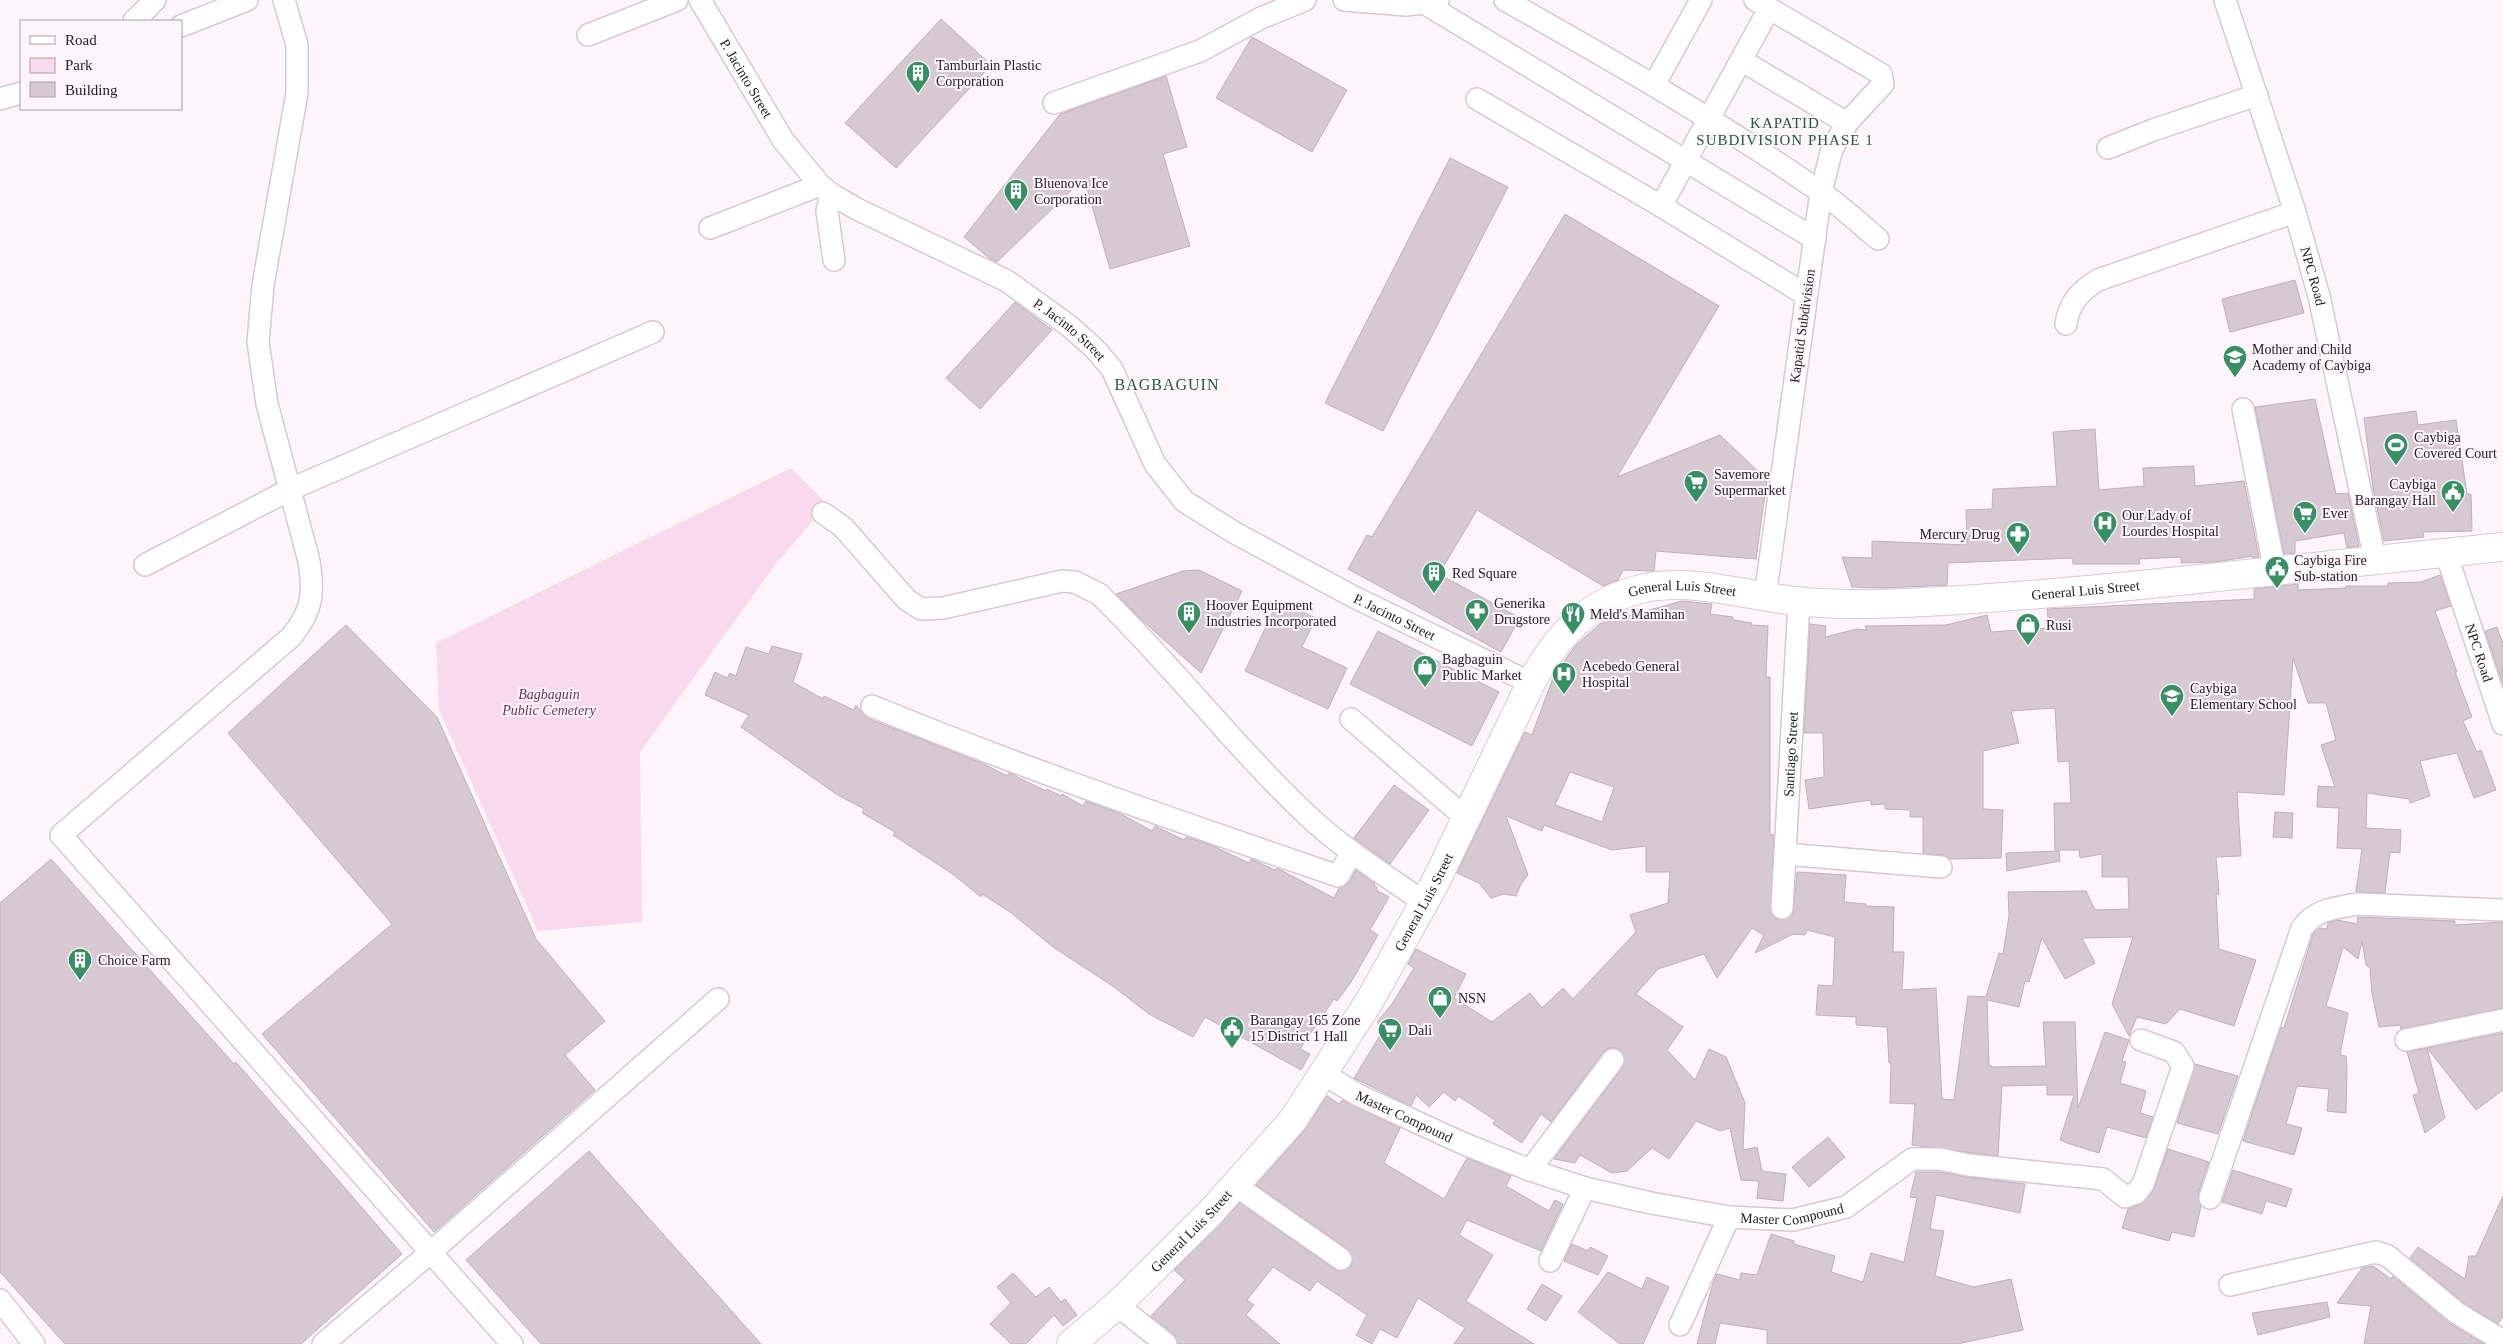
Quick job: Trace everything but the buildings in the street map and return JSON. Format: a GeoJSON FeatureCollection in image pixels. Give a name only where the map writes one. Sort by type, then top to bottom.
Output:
{"type":"FeatureCollection","features":[{"type":"Feature","properties":{"kind":"main road","name":"General Luis Street"},"geometry":{"type":"LineString","coordinates":[[1071,1344],[1117,1305],[1280,1137],[1324,1074],[1370,1000],[1467,819],[1531,683],[1549,651],[1578,619],[1618,597],[1645,588],[1676,585],[1799,602],[1855,604],[1977,599],[2503,547]]}},
{"type":"Feature","properties":{"kind":"street"},"geometry":{"type":"LineString","coordinates":[[135,20],[155,0]]}},
{"type":"Feature","properties":{"kind":"street"},"geometry":{"type":"LineString","coordinates":[[182,26],[247,0]]}},
{"type":"Feature","properties":{"kind":"street"},"geometry":{"type":"LineString","coordinates":[[284,0],[297,45],[297,93],[263,285],[258,342],[267,404],[291,489],[312,582],[312,602],[304,620],[292,636],[62,835],[512,1344]]}},
{"type":"Feature","properties":{"kind":"street"},"geometry":{"type":"LineString","coordinates":[[588,35],[677,0]]}},
{"type":"Feature","properties":{"kind":"street","name":"P. Jacinto Street"},"geometry":{"type":"LineString","coordinates":[[700,0],[783,140],[826,190],[1007,281],[1068,325],[1094,348],[1112,369],[1155,464],[1184,501],[1235,533],[1354,597],[1531,683]]}},
{"type":"Feature","properties":{"kind":"street"},"geometry":{"type":"LineString","coordinates":[[1054,103],[1200,51],[1261,18],[1305,0]]}},
{"type":"Feature","properties":{"kind":"street"},"geometry":{"type":"LineString","coordinates":[[1344,0],[1406,5],[1433,1],[1686,161],[1815,239]]}},
{"type":"Feature","properties":{"kind":"street"},"geometry":{"type":"LineString","coordinates":[[1505,0],[1654,85],[1709,119],[1821,192],[1878,239]]}},
{"type":"Feature","properties":{"kind":"street"},"geometry":{"type":"LineString","coordinates":[[1654,85],[1701,0]]}},
{"type":"Feature","properties":{"kind":"street","name":"NPC Road"},"geometry":{"type":"LineString","coordinates":[[2225,0],[2294,212],[2323,315],[2376,560]]}},
{"type":"Feature","properties":{"kind":"street"},"geometry":{"type":"LineString","coordinates":[[1661,206],[1741,60],[1762,4]]}},
{"type":"Feature","properties":{"kind":"street","name":"Kapatid Subdivision"},"geometry":{"type":"LineString","coordinates":[[1762,4],[1881,74],[1883,84],[1847,123],[1832,149],[1821,192],[1765,597]]}},
{"type":"Feature","properties":{"kind":"street"},"geometry":{"type":"LineString","coordinates":[[1741,60],[1847,123]]}},
{"type":"Feature","properties":{"kind":"street"},"geometry":{"type":"LineString","coordinates":[[0,99],[20,93]]}},
{"type":"Feature","properties":{"kind":"street"},"geometry":{"type":"LineString","coordinates":[[2108,148],[2153,130],[2257,95]]}},
{"type":"Feature","properties":{"kind":"street"},"geometry":{"type":"LineString","coordinates":[[1477,99],[1661,206],[1806,294]]}},
{"type":"Feature","properties":{"kind":"street"},"geometry":{"type":"LineString","coordinates":[[710,228],[826,190],[834,260]]}},
{"type":"Feature","properties":{"kind":"street"},"geometry":{"type":"LineString","coordinates":[[2066,324],[2068,313],[2076,298],[2082,290],[2098,280],[2294,212]]}},
{"type":"Feature","properties":{"kind":"street"},"geometry":{"type":"LineString","coordinates":[[144,564],[291,489],[653,332]]}},
{"type":"Feature","properties":{"kind":"street"},"geometry":{"type":"LineString","coordinates":[[2243,409],[2274,571]]}},
{"type":"Feature","properties":{"kind":"street"},"geometry":{"type":"LineString","coordinates":[[823,513],[843,527],[908,600],[921,609],[943,608],[1056,582],[1075,582],[1100,594],[1250,759],[1309,817],[1352,852],[1424,902]]}},
{"type":"Feature","properties":{"kind":"street","name":"NPC Road"},"geometry":{"type":"LineString","coordinates":[[2446,553],[2503,724]]}},
{"type":"Feature","properties":{"kind":"street","name":"Santiago Street"},"geometry":{"type":"LineString","coordinates":[[1782,908],[1799,602]]}},
{"type":"Feature","properties":{"kind":"street"},"geometry":{"type":"LineString","coordinates":[[872,706],[1080,788],[1338,876],[1352,852]]}},
{"type":"Feature","properties":{"kind":"street"},"geometry":{"type":"LineString","coordinates":[[1351,719],[1467,819]]}},
{"type":"Feature","properties":{"kind":"street"},"geometry":{"type":"LineString","coordinates":[[1785,854],[1941,867]]}},
{"type":"Feature","properties":{"kind":"street"},"geometry":{"type":"LineString","coordinates":[[2210,1198],[2302,928],[2309,918],[2326,910],[2357,904],[2503,910]]}},
{"type":"Feature","properties":{"kind":"street"},"geometry":{"type":"LineString","coordinates":[[322,1344],[431,1252],[718,999]]}},
{"type":"Feature","properties":{"kind":"street"},"geometry":{"type":"LineString","coordinates":[[2406,1040],[2503,1020]]}},
{"type":"Feature","properties":{"kind":"street","name":"Master Compound"},"geometry":{"type":"LineString","coordinates":[[1324,1074],[1358,1095],[1462,1143],[1530,1170],[1585,1188],[1651,1203],[1729,1217],[1793,1220],[1846,1206],[1912,1159],[1940,1159],[1968,1165],[2103,1179],[2124,1197],[2136,1193],[2143,1184],[2183,1066],[2174,1052],[2141,1040]]}},
{"type":"Feature","properties":{"kind":"street"},"geometry":{"type":"LineString","coordinates":[[1530,1170],[1612,1060]]}},
{"type":"Feature","properties":{"kind":"street"},"geometry":{"type":"LineString","coordinates":[[1235,1185],[1341,1259]]}},
{"type":"Feature","properties":{"kind":"street"},"geometry":{"type":"LineString","coordinates":[[1550,1261],[1585,1188]]}},
{"type":"Feature","properties":{"kind":"street"},"geometry":{"type":"LineString","coordinates":[[1680,1325],[1729,1217]]}},
{"type":"Feature","properties":{"kind":"street"},"geometry":{"type":"LineString","coordinates":[[2230,1285],[2376,1252],[2388,1256],[2457,1313],[2503,1341]]}},
{"type":"Feature","properties":{"kind":"street"},"geometry":{"type":"LineString","coordinates":[[0,1300],[34,1344]]}},
{"type":"Feature","properties":{"kind":"street"},"geometry":{"type":"LineString","coordinates":[[1117,1305],[1166,1344]]}},
{"type":"Feature","properties":{"kind":"green space","name":"Bagbaguin Public Cemetery"},"geometry":{"type":"Polygon","coordinates":[[[791,468],[827,504],[775,565],[640,752],[642,922],[538,931],[439,710],[436,643],[791,468]]]}},
{"type":"Feature","properties":{"kind":"place","name":"Tamburlain Plastic Corporation"},"geometry":{"type":"Point","coordinates":[918,94]}},
{"type":"Feature","properties":{"kind":"place","name":"Bluenova Ice Corporation"},"geometry":{"type":"Point","coordinates":[1016,212]}},
{"type":"Feature","properties":{"kind":"place","name":"Mother and Child Academy of Caybiga"},"geometry":{"type":"Point","coordinates":[2235,378]}},
{"type":"Feature","properties":{"kind":"place","name":"Caybiga Covered Court"},"geometry":{"type":"Point","coordinates":[2396,466]}},
{"type":"Feature","properties":{"kind":"place","name":"Savemore Supermarket"},"geometry":{"type":"Point","coordinates":[1696,503]}},
{"type":"Feature","properties":{"kind":"place","name":"Caybiga Barangay Hall"},"geometry":{"type":"Point","coordinates":[2453,513]}},
{"type":"Feature","properties":{"kind":"place","name":"Ever"},"geometry":{"type":"Point","coordinates":[2305,534]}},
{"type":"Feature","properties":{"kind":"place","name":"Our Lady of Lourdes Hospital"},"geometry":{"type":"Point","coordinates":[2105,544]}},
{"type":"Feature","properties":{"kind":"place","name":"Mercury Drug"},"geometry":{"type":"Point","coordinates":[2018,555]}},
{"type":"Feature","properties":{"kind":"place","name":"Caybiga Fire Sub-station"},"geometry":{"type":"Point","coordinates":[2277,589]}},
{"type":"Feature","properties":{"kind":"place","name":"Red Square"},"geometry":{"type":"Point","coordinates":[1434,594]}},
{"type":"Feature","properties":{"kind":"place","name":"Generika Drugstore"},"geometry":{"type":"Point","coordinates":[1477,632]}},
{"type":"Feature","properties":{"kind":"place","name":"Hoover Equipment Industries Incorporated"},"geometry":{"type":"Point","coordinates":[1189,634]}},
{"type":"Feature","properties":{"kind":"place","name":"Meld's Mamihan"},"geometry":{"type":"Point","coordinates":[1573,635]}},
{"type":"Feature","properties":{"kind":"place","name":"Rusi"},"geometry":{"type":"Point","coordinates":[2028,646]}},
{"type":"Feature","properties":{"kind":"place","name":"Bagbaguin Public Market"},"geometry":{"type":"Point","coordinates":[1425,688]}},
{"type":"Feature","properties":{"kind":"place","name":"Acebedo General Hospital"},"geometry":{"type":"Point","coordinates":[1564,695]}},
{"type":"Feature","properties":{"kind":"place","name":"Caybiga Elementary School"},"geometry":{"type":"Point","coordinates":[2172,717]}},
{"type":"Feature","properties":{"kind":"place","name":"Choice Farm"},"geometry":{"type":"Point","coordinates":[80,981]}},
{"type":"Feature","properties":{"kind":"place","name":"NSN"},"geometry":{"type":"Point","coordinates":[1440,1019]}},
{"type":"Feature","properties":{"kind":"place","name":"Barangay 165 Zone 15 District 1 Hall"},"geometry":{"type":"Point","coordinates":[1232,1049]}},
{"type":"Feature","properties":{"kind":"place","name":"Dali"},"geometry":{"type":"Point","coordinates":[1390,1051]}},
{"type":"Feature","properties":{"kind":"district","name":"KAPATID SUBDIVISION PHASE 1"},"geometry":{"type":"Point","coordinates":[1785,132]}},
{"type":"Feature","properties":{"kind":"district","name":"BAGBAGUIN"},"geometry":{"type":"Point","coordinates":[1167,384]}}]}
